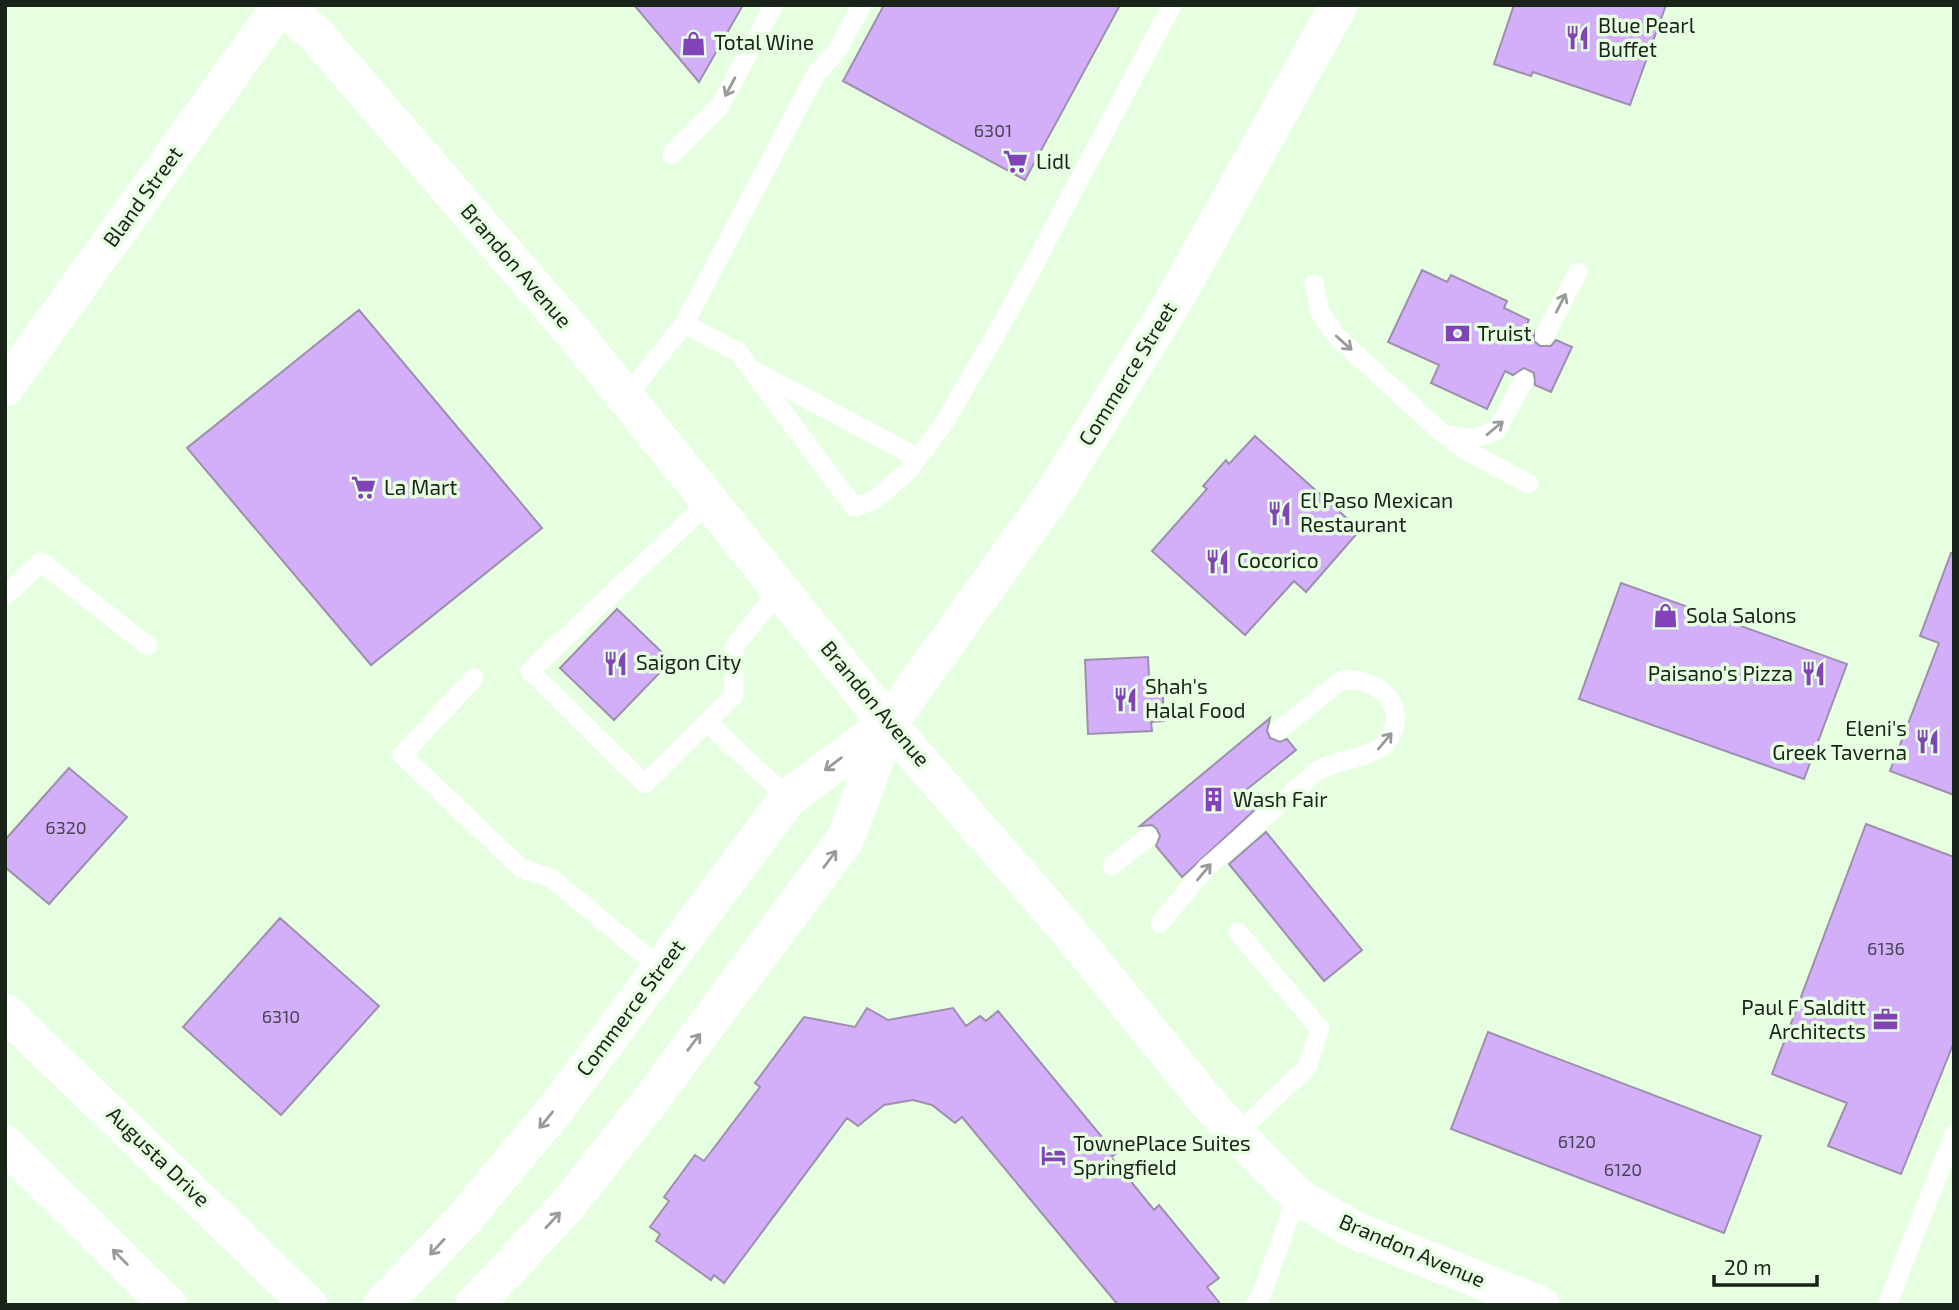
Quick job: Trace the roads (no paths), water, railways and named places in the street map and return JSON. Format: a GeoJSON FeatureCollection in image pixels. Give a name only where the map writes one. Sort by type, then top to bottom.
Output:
{"type":"FeatureCollection","features":[{"type":"Feature","properties":{"kind":"main road","name":"Brandon Avenue"},"geometry":{"type":"LineString","coordinates":[[282,5],[318,37],[627,396],[888,724]]}},
{"type":"Feature","properties":{"kind":"main road","name":"Commerce Street"},"geometry":{"type":"LineString","coordinates":[[474,1305],[566,1206],[650,1100],[846,838],[888,724],[1054,493],[1172,302],[1339,5]]}},
{"type":"Feature","properties":{"kind":"main road","name":"Commerce Street"},"geometry":{"type":"LineString","coordinates":[[383,1305],[509,1166],[788,798],[888,724]]}},
{"type":"Feature","properties":{"kind":"main road"},"geometry":{"type":"LineString","coordinates":[[5,1144],[168,1305]]}},
{"type":"Feature","properties":{"kind":"street","name":"Bland Street"},"geometry":{"type":"LineString","coordinates":[[5,388],[282,5]]}},
{"type":"Feature","properties":{"kind":"street","name":"Brandon Avenue"},"geometry":{"type":"LineString","coordinates":[[888,724],[1065,926],[1236,1135],[1297,1196],[1356,1231],[1541,1305]]}},
{"type":"Feature","properties":{"kind":"street","name":"Augusta Drive"},"geometry":{"type":"LineString","coordinates":[[5,1012],[309,1305]]}},
{"type":"Feature","properties":{"kind":"lane"},"geometry":{"type":"LineString","coordinates":[[673,154],[720,106],[774,5]]}},
{"type":"Feature","properties":{"kind":"lane"},"geometry":{"type":"LineString","coordinates":[[627,396],[684,324],[816,75],[836,52],[862,5]]}},
{"type":"Feature","properties":{"kind":"lane"},"geometry":{"type":"LineString","coordinates":[[684,324],[737,352],[854,507],[875,500],[918,458],[943,425],[1011,308],[1172,5]]}},
{"type":"Feature","properties":{"kind":"lane"},"geometry":{"type":"LineString","coordinates":[[1545,335],[1578,272]]}},
{"type":"Feature","properties":{"kind":"lane"},"geometry":{"type":"LineString","coordinates":[[1314,284],[1320,312],[1335,335],[1442,433],[1467,451],[1529,484]]}},
{"type":"Feature","properties":{"kind":"lane"},"geometry":{"type":"LineString","coordinates":[[749,368],[918,458]]}},
{"type":"Feature","properties":{"kind":"lane"},"geometry":{"type":"LineString","coordinates":[[1442,433],[1472,439],[1497,430],[1524,380]]}},
{"type":"Feature","properties":{"kind":"lane"},"geometry":{"type":"LineString","coordinates":[[710,501],[530,671],[645,784],[734,695],[734,647],[780,589]]}},
{"type":"Feature","properties":{"kind":"lane"},"geometry":{"type":"LineString","coordinates":[[5,596],[41,562],[148,646]]}},
{"type":"Feature","properties":{"kind":"lane"},"geometry":{"type":"LineString","coordinates":[[474,678],[402,755],[522,869],[551,878],[660,968]]}},
{"type":"Feature","properties":{"kind":"lane"},"geometry":{"type":"LineString","coordinates":[[1160,923],[1215,860],[1316,772],[1379,749],[1389,739],[1396,716],[1392,702],[1380,689],[1363,681],[1342,680],[1279,730]]}},
{"type":"Feature","properties":{"kind":"lane"},"geometry":{"type":"LineString","coordinates":[[708,723],[788,798]]}},
{"type":"Feature","properties":{"kind":"lane"},"geometry":{"type":"LineString","coordinates":[[1112,866],[1148,836]]}},
{"type":"Feature","properties":{"kind":"lane"},"geometry":{"type":"LineString","coordinates":[[1236,1135],[1307,1067],[1320,1030],[1238,932]]}},
{"type":"Feature","properties":{"kind":"lane"},"geometry":{"type":"LineString","coordinates":[[1886,1305],[1954,1135]]}},
{"type":"Feature","properties":{"kind":"lane"},"geometry":{"type":"LineString","coordinates":[[1254,1305],[1261,1296],[1297,1196]]}},
{"type":"Feature","properties":{"kind":"place","name":"Blue Pearl Buffet"},"geometry":{"type":"Point","coordinates":[1578,38]}},
{"type":"Feature","properties":{"kind":"place","name":"Total Wine"},"geometry":{"type":"Point","coordinates":[694,43]}},
{"type":"Feature","properties":{"kind":"place","name":"Lidl"},"geometry":{"type":"Point","coordinates":[1016,162]}},
{"type":"Feature","properties":{"kind":"place","name":"Truist"},"geometry":{"type":"Point","coordinates":[1457,334]}},
{"type":"Feature","properties":{"kind":"place","name":"La Mart"},"geometry":{"type":"Point","coordinates":[364,488]}},
{"type":"Feature","properties":{"kind":"place","name":"El Paso Mexican Restaurant"},"geometry":{"type":"Point","coordinates":[1280,513]}},
{"type":"Feature","properties":{"kind":"place","name":"Cocorico"},"geometry":{"type":"Point","coordinates":[1217,561]}},
{"type":"Feature","properties":{"kind":"place","name":"Sola Salons"},"geometry":{"type":"Point","coordinates":[1666,616]}},
{"type":"Feature","properties":{"kind":"place","name":"Saigon City"},"geometry":{"type":"Point","coordinates":[616,663]}},
{"type":"Feature","properties":{"kind":"place","name":"Paisano's Pizza"},"geometry":{"type":"Point","coordinates":[1813,674]}},
{"type":"Feature","properties":{"kind":"place","name":"Shah's Halal Food"},"geometry":{"type":"Point","coordinates":[1125,699]}},
{"type":"Feature","properties":{"kind":"place","name":"Eleni's Greek Taverna"},"geometry":{"type":"Point","coordinates":[1927,741]}},
{"type":"Feature","properties":{"kind":"place","name":"Wash Fair"},"geometry":{"type":"Point","coordinates":[1213,800]}},
{"type":"Feature","properties":{"kind":"place","name":"Paul F Salditt Architects"},"geometry":{"type":"Point","coordinates":[1886,1020]}},
{"type":"Feature","properties":{"kind":"place","name":"TownePlace Suites Springfield"},"geometry":{"type":"Point","coordinates":[1053,1156]}}]}
